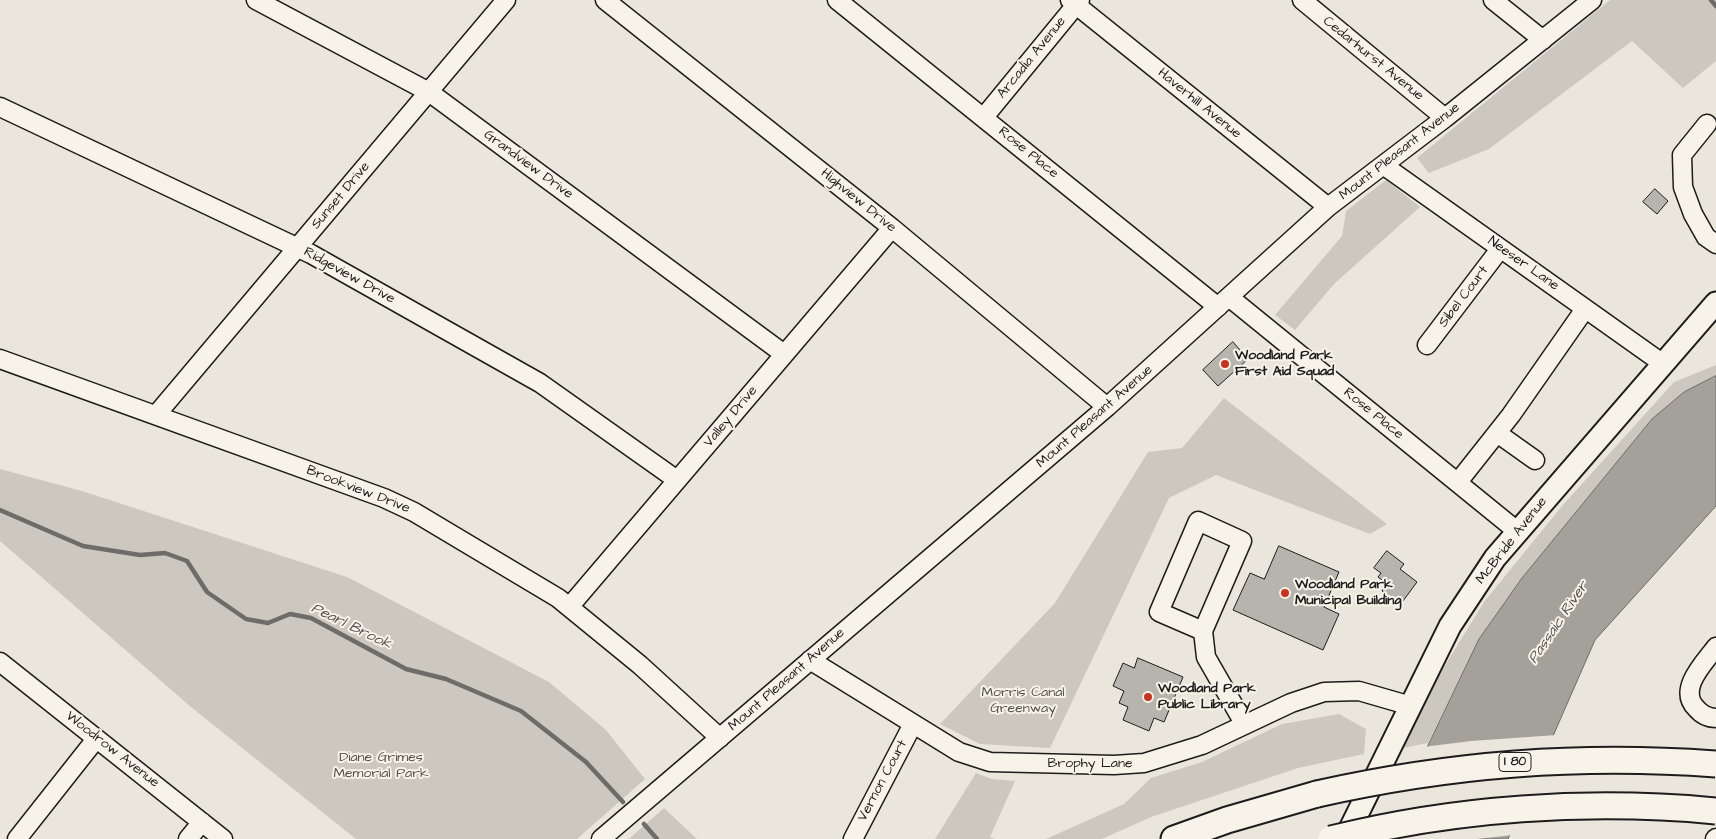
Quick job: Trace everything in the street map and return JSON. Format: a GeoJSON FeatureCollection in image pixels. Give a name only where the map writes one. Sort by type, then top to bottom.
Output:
{"type":"FeatureCollection","features":[{"type":"Feature","properties":{"kind":"highway","name":"I 80"},"geometry":{"type":"LineString","coordinates":[[1174,839],[1227,820],[1317,794],[1415,774],[1516,762],[1617,759],[1716,764]]}},
{"type":"Feature","properties":{"kind":"highway"},"geometry":{"type":"LineString","coordinates":[[1331,839],[1394,826],[1497,811],[1602,806],[1716,811]]}},
{"type":"Feature","properties":{"kind":"main road","name":"McBride Avenue"},"geometry":{"type":"LineString","coordinates":[[1344,839],[1450,626],[1495,558],[1716,303]]}},
{"type":"Feature","properties":{"kind":"street","name":"Grandview Drive"},"geometry":{"type":"LineString","coordinates":[[256,0],[429,92],[784,354]]}},
{"type":"Feature","properties":{"kind":"street","name":"Sunset Drive"},"geometry":{"type":"LineString","coordinates":[[156,415],[506,0]]}},
{"type":"Feature","properties":{"kind":"street","name":"Highview Drive"},"geometry":{"type":"LineString","coordinates":[[606,0],[892,228],[1107,407]]}},
{"type":"Feature","properties":{"kind":"street","name":"Rose Place"},"geometry":{"type":"LineString","coordinates":[[837,0],[984,117],[1458,482],[1517,531]]}},
{"type":"Feature","properties":{"kind":"street","name":"Cedarhurst Avenue"},"geometry":{"type":"LineString","coordinates":[[1302,0],[1445,118]]}},
{"type":"Feature","properties":{"kind":"street"},"geometry":{"type":"LineString","coordinates":[[1493,0],[1543,40]]}},
{"type":"Feature","properties":{"kind":"street","name":"Mount Pleasant Avenue"},"geometry":{"type":"LineString","coordinates":[[602,839],[1107,407],[1328,207],[1445,118],[1592,0]]}},
{"type":"Feature","properties":{"kind":"street","name":"Arcadia Avenue"},"geometry":{"type":"LineString","coordinates":[[984,117],[1076,2]]}},
{"type":"Feature","properties":{"kind":"street","name":"Haverhill Avenue"},"geometry":{"type":"LineString","coordinates":[[1076,2],[1328,207]]}},
{"type":"Feature","properties":{"kind":"street","name":"Ridgeview Drive"},"geometry":{"type":"LineString","coordinates":[[0,107],[297,248],[519,370],[677,480]]}},
{"type":"Feature","properties":{"kind":"street"},"geometry":{"type":"LineString","coordinates":[[1707,124],[1682,155],[1683,187],[1693,214],[1706,237],[1716,244]]}},
{"type":"Feature","properties":{"kind":"street","name":"Neeser Lane"},"geometry":{"type":"LineString","coordinates":[[1383,165],[1662,364]]}},
{"type":"Feature","properties":{"kind":"street","name":"Valley Drive"},"geometry":{"type":"LineString","coordinates":[[570,606],[892,228]]}},
{"type":"Feature","properties":{"kind":"street","name":"Sibel Court"},"geometry":{"type":"LineString","coordinates":[[1427,345],[1500,249]]}},
{"type":"Feature","properties":{"kind":"street"},"geometry":{"type":"LineString","coordinates":[[1458,482],[1497,433],[1585,308]]}},
{"type":"Feature","properties":{"kind":"street","name":"Brookview Drive"},"geometry":{"type":"LineString","coordinates":[[0,359],[384,498],[414,512],[570,606],[720,738]]}},
{"type":"Feature","properties":{"kind":"street"},"geometry":{"type":"LineString","coordinates":[[1497,433],[1535,460]]}},
{"type":"Feature","properties":{"kind":"street"},"geometry":{"type":"LineString","coordinates":[[1203,631],[1158,612],[1198,521],[1242,541],[1203,631],[1206,658],[1245,726]]}},
{"type":"Feature","properties":{"kind":"street"},"geometry":{"type":"LineString","coordinates":[[1716,647],[1696,674],[1691,684],[1689,696],[1693,705],[1701,713],[1716,718]]}},
{"type":"Feature","properties":{"kind":"street","name":"Brophy Lane"},"geometry":{"type":"LineString","coordinates":[[810,660],[959,752],[990,762],[1114,766],[1144,764],[1245,726],[1291,703],[1324,692],[1359,691],[1411,706]]}},
{"type":"Feature","properties":{"kind":"street","name":"Woodrow Avenue"},"geometry":{"type":"LineString","coordinates":[[0,662],[223,839]]}},
{"type":"Feature","properties":{"kind":"street","name":"Vernon Court"},"geometry":{"type":"LineString","coordinates":[[853,839],[913,724]]}},
{"type":"Feature","properties":{"kind":"street"},"geometry":{"type":"LineString","coordinates":[[17,839],[96,739]]}},
{"type":"Feature","properties":{"kind":"street"},"geometry":{"type":"LineString","coordinates":[[188,839],[202,822]]}},
{"type":"Feature","properties":{"kind":"green space"},"geometry":{"type":"Polygon","coordinates":[[[1610,0],[1716,0],[1716,61],[1683,88],[1632,41],[1489,149],[1429,173],[1417,158],[1610,0]]]}},
{"type":"Feature","properties":{"kind":"green space"},"geometry":{"type":"Polygon","coordinates":[[[1386,180],[1420,207],[1334,284],[1295,330],[1275,315],[1342,236],[1346,211],[1386,180]]]}},
{"type":"Feature","properties":{"kind":"green space"},"geometry":{"type":"Polygon","coordinates":[[[1716,365],[1716,376],[1652,419],[1522,578],[1479,639],[1428,743],[1403,748],[1433,685],[1484,602],[1562,506],[1674,382],[1716,365]]]}},
{"type":"Feature","properties":{"kind":"green space","name":"Morris Canal Greenway"},"geometry":{"type":"Polygon","coordinates":[[[1224,398],[1387,524],[1370,534],[1216,475],[1169,498],[1050,748],[980,744],[940,724],[1055,603],[1148,452],[1182,448],[1224,398]]]}},
{"type":"Feature","properties":{"kind":"green space","name":"Diane Grimes Memorial Park"},"geometry":{"type":"Polygon","coordinates":[[[0,469],[82,491],[347,577],[549,682],[606,730],[645,779],[577,839],[356,839],[191,707],[0,541],[0,469]]]}},
{"type":"Feature","properties":{"kind":"green space"},"geometry":{"type":"Polygon","coordinates":[[[1339,714],[1366,729],[1364,754],[1298,768],[1151,817],[1102,839],[1046,839],[1124,804],[1151,778],[1202,762],[1282,724],[1339,714]]]}},
{"type":"Feature","properties":{"kind":"green space"},"geometry":{"type":"Polygon","coordinates":[[[976,773],[992,779],[1015,781],[990,837],[995,839],[935,839],[976,773]]]}},
{"type":"Feature","properties":{"kind":"green space"},"geometry":{"type":"Polygon","coordinates":[[[664,808],[697,839],[629,839],[630,838],[664,808]]]}},
{"type":"Feature","properties":{"kind":"water","name":"Passaic River"},"geometry":{"type":"Polygon","coordinates":[[[1716,376],[1716,506],[1595,640],[1508,839],[1383,839],[1479,639],[1522,578],[1652,419],[1684,392],[1716,376]]]}},
{"type":"Feature","properties":{"kind":"pier"},"geometry":{"type":"Polygon","coordinates":[[[1557,735],[1513,835],[1477,839],[1380,839],[1423,747],[1471,741],[1557,735]]]}},
{"type":"Feature","properties":{"kind":"building"},"geometry":{"type":"Polygon","coordinates":[[[1655,189],[1668,201],[1657,214],[1643,202],[1655,189]]]}},
{"type":"Feature","properties":{"kind":"building","name":"Woodland Park First Aid Squad"},"geometry":{"type":"Polygon","coordinates":[[[1233,342],[1248,359],[1218,386],[1203,370],[1233,342]]]}},
{"type":"Feature","properties":{"kind":"building","name":"Woodland Park Municipal Building"},"geometry":{"type":"Polygon","coordinates":[[[1279,546],[1339,572],[1324,607],[1339,614],[1323,650],[1233,610],[1250,573],[1264,579],[1279,546]]]}},
{"type":"Feature","properties":{"kind":"building"},"geometry":{"type":"Polygon","coordinates":[[[1387,551],[1404,564],[1400,569],[1417,582],[1400,605],[1382,591],[1387,584],[1378,577],[1381,573],[1374,568],[1387,551]]]}},
{"type":"Feature","properties":{"kind":"building","name":"Woodland Park Public Library"},"geometry":{"type":"Polygon","coordinates":[[[1138,658],[1183,677],[1164,722],[1154,718],[1149,731],[1123,720],[1128,707],[1119,703],[1124,691],[1113,686],[1123,663],[1134,668],[1138,658]]]}},
{"type":"Feature","properties":{"kind":"waterway"},"geometry":{"type":"LineString","coordinates":[[1711,0],[1716,6]]}},
{"type":"Feature","properties":{"kind":"waterway","name":"Pearl Brook"},"geometry":{"type":"LineString","coordinates":[[0,510],[83,546],[140,555],[165,553],[187,561],[207,592],[246,619],[268,623],[290,614],[311,618],[406,669],[446,679],[521,711],[586,762],[623,802]]}},
{"type":"Feature","properties":{"kind":"waterway","name":"Pearl Brook"},"geometry":{"type":"LineString","coordinates":[[644,824],[657,839]]}},
{"type":"Feature","properties":{"kind":"place","name":"Woodland Park First Aid Squad"},"geometry":{"type":"Point","coordinates":[1225,364]}},
{"type":"Feature","properties":{"kind":"place","name":"Woodland Park Municipal Building"},"geometry":{"type":"Point","coordinates":[1285,593]}},
{"type":"Feature","properties":{"kind":"place","name":"Woodland Park Public Library"},"geometry":{"type":"Point","coordinates":[1148,697]}}]}
